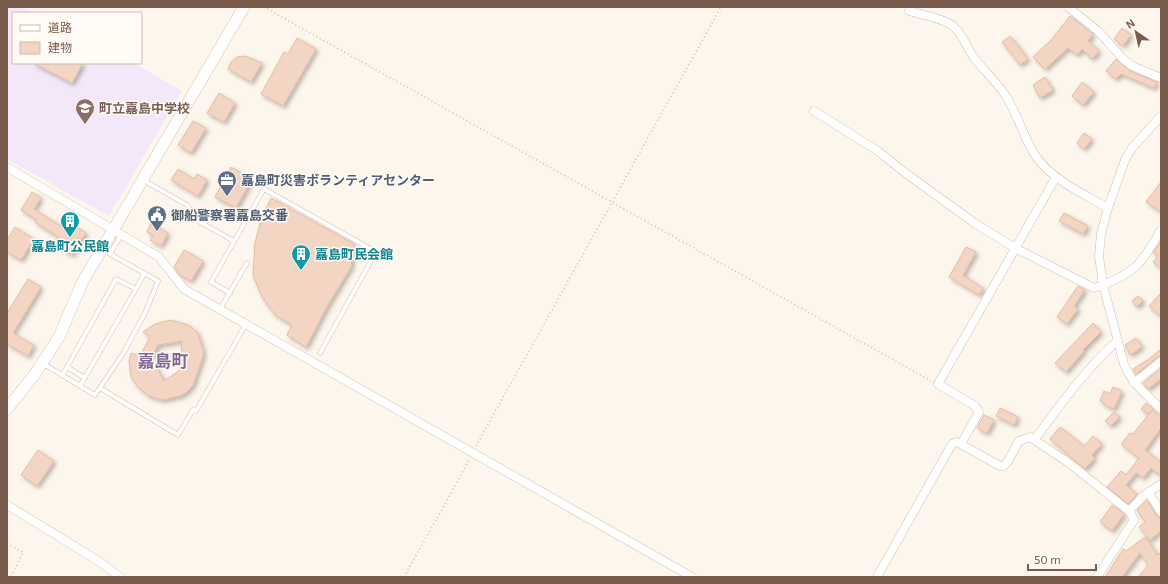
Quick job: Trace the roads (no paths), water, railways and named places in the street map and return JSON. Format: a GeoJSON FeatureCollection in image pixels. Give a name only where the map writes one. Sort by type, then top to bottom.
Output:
{"type":"FeatureCollection","features":[{"type":"Feature","properties":{"kind":"street"},"geometry":{"type":"LineString","coordinates":[[7,409],[42,363],[59,337],[82,283],[118,232],[144,180],[244,7]]}},
{"type":"Feature","properties":{"kind":"street"},"geometry":{"type":"LineString","coordinates":[[912,7],[910,11],[950,24],[959,32],[973,56],[1001,88],[1037,158],[1056,177],[1108,208]]}},
{"type":"Feature","properties":{"kind":"street"},"geometry":{"type":"LineString","coordinates":[[1068,7],[1098,31],[1124,60],[1132,66],[1161,78]]}},
{"type":"Feature","properties":{"kind":"street"},"geometry":{"type":"LineString","coordinates":[[814,111],[878,151],[904,172],[976,224],[1015,248],[1094,288],[1129,272],[1139,264],[1161,230]]}},
{"type":"Feature","properties":{"kind":"street"},"geometry":{"type":"LineString","coordinates":[[1161,116],[1135,144],[1125,160],[1108,208],[1101,234],[1099,256],[1103,285],[1117,341],[1128,376],[1161,409]]}},
{"type":"Feature","properties":{"kind":"street"},"geometry":{"type":"LineString","coordinates":[[7,167],[159,257],[184,289],[692,577]]}},
{"type":"Feature","properties":{"kind":"street"},"geometry":{"type":"LineString","coordinates":[[961,444],[979,412],[975,406],[938,384],[1056,177]]}},
{"type":"Feature","properties":{"kind":"street"},"geometry":{"type":"LineString","coordinates":[[1035,439],[1092,365],[1117,341]]}},
{"type":"Feature","properties":{"kind":"street"},"geometry":{"type":"LineString","coordinates":[[1134,383],[1161,361]]}},
{"type":"Feature","properties":{"kind":"street"},"geometry":{"type":"LineString","coordinates":[[876,577],[952,444],[957,442],[1000,466],[1004,466],[1019,441],[1030,437],[1069,463],[1129,512],[1134,520],[1097,577]]}},
{"type":"Feature","properties":{"kind":"street"},"geometry":{"type":"LineString","coordinates":[[1129,512],[1136,502],[1161,484]]}},
{"type":"Feature","properties":{"kind":"street"},"geometry":{"type":"LineString","coordinates":[[1148,492],[1161,512]]}},
{"type":"Feature","properties":{"kind":"street"},"geometry":{"type":"LineString","coordinates":[[7,505],[97,560],[120,577]]}},
{"type":"Feature","properties":{"kind":"lane"},"geometry":{"type":"LineString","coordinates":[[144,180],[187,205],[200,222],[234,241]]}},
{"type":"Feature","properties":{"kind":"lane"},"geometry":{"type":"LineString","coordinates":[[230,293],[211,282],[264,189],[376,252],[320,353]]}},
{"type":"Feature","properties":{"kind":"lane"},"geometry":{"type":"LineString","coordinates":[[42,363],[95,395],[128,346],[145,313],[158,281],[110,254],[118,232]]}},
{"type":"Feature","properties":{"kind":"lane"},"geometry":{"type":"LineString","coordinates":[[220,310],[247,263]]}},
{"type":"Feature","properties":{"kind":"lane"},"geometry":{"type":"LineString","coordinates":[[80,386],[144,274]]}},
{"type":"Feature","properties":{"kind":"lane"},"geometry":{"type":"LineString","coordinates":[[62,376],[116,280],[136,289]]}},
{"type":"Feature","properties":{"kind":"lane"},"geometry":{"type":"LineString","coordinates":[[100,388],[178,435],[194,410],[196,411],[246,324]]}},
{"type":"Feature","properties":{"kind":"lane"},"geometry":{"type":"LineString","coordinates":[[67,367],[84,378]]}},
{"type":"Feature","properties":{"kind":"place","name":"町立嘉島中学校"},"geometry":{"type":"Point","coordinates":[85,125]}},
{"type":"Feature","properties":{"kind":"place","name":"嘉島町災害ボランティアセンター"},"geometry":{"type":"Point","coordinates":[227,197]}},
{"type":"Feature","properties":{"kind":"place","name":"御船警察署嘉島交番"},"geometry":{"type":"Point","coordinates":[157,232]}},
{"type":"Feature","properties":{"kind":"place","name":"嘉島町公民館"},"geometry":{"type":"Point","coordinates":[70,238]}},
{"type":"Feature","properties":{"kind":"place","name":"嘉島町民会館"},"geometry":{"type":"Point","coordinates":[301,271]}},
{"type":"Feature","properties":{"kind":"district","name":"嘉島町"},"geometry":{"type":"Point","coordinates":[163,360]}}]}
